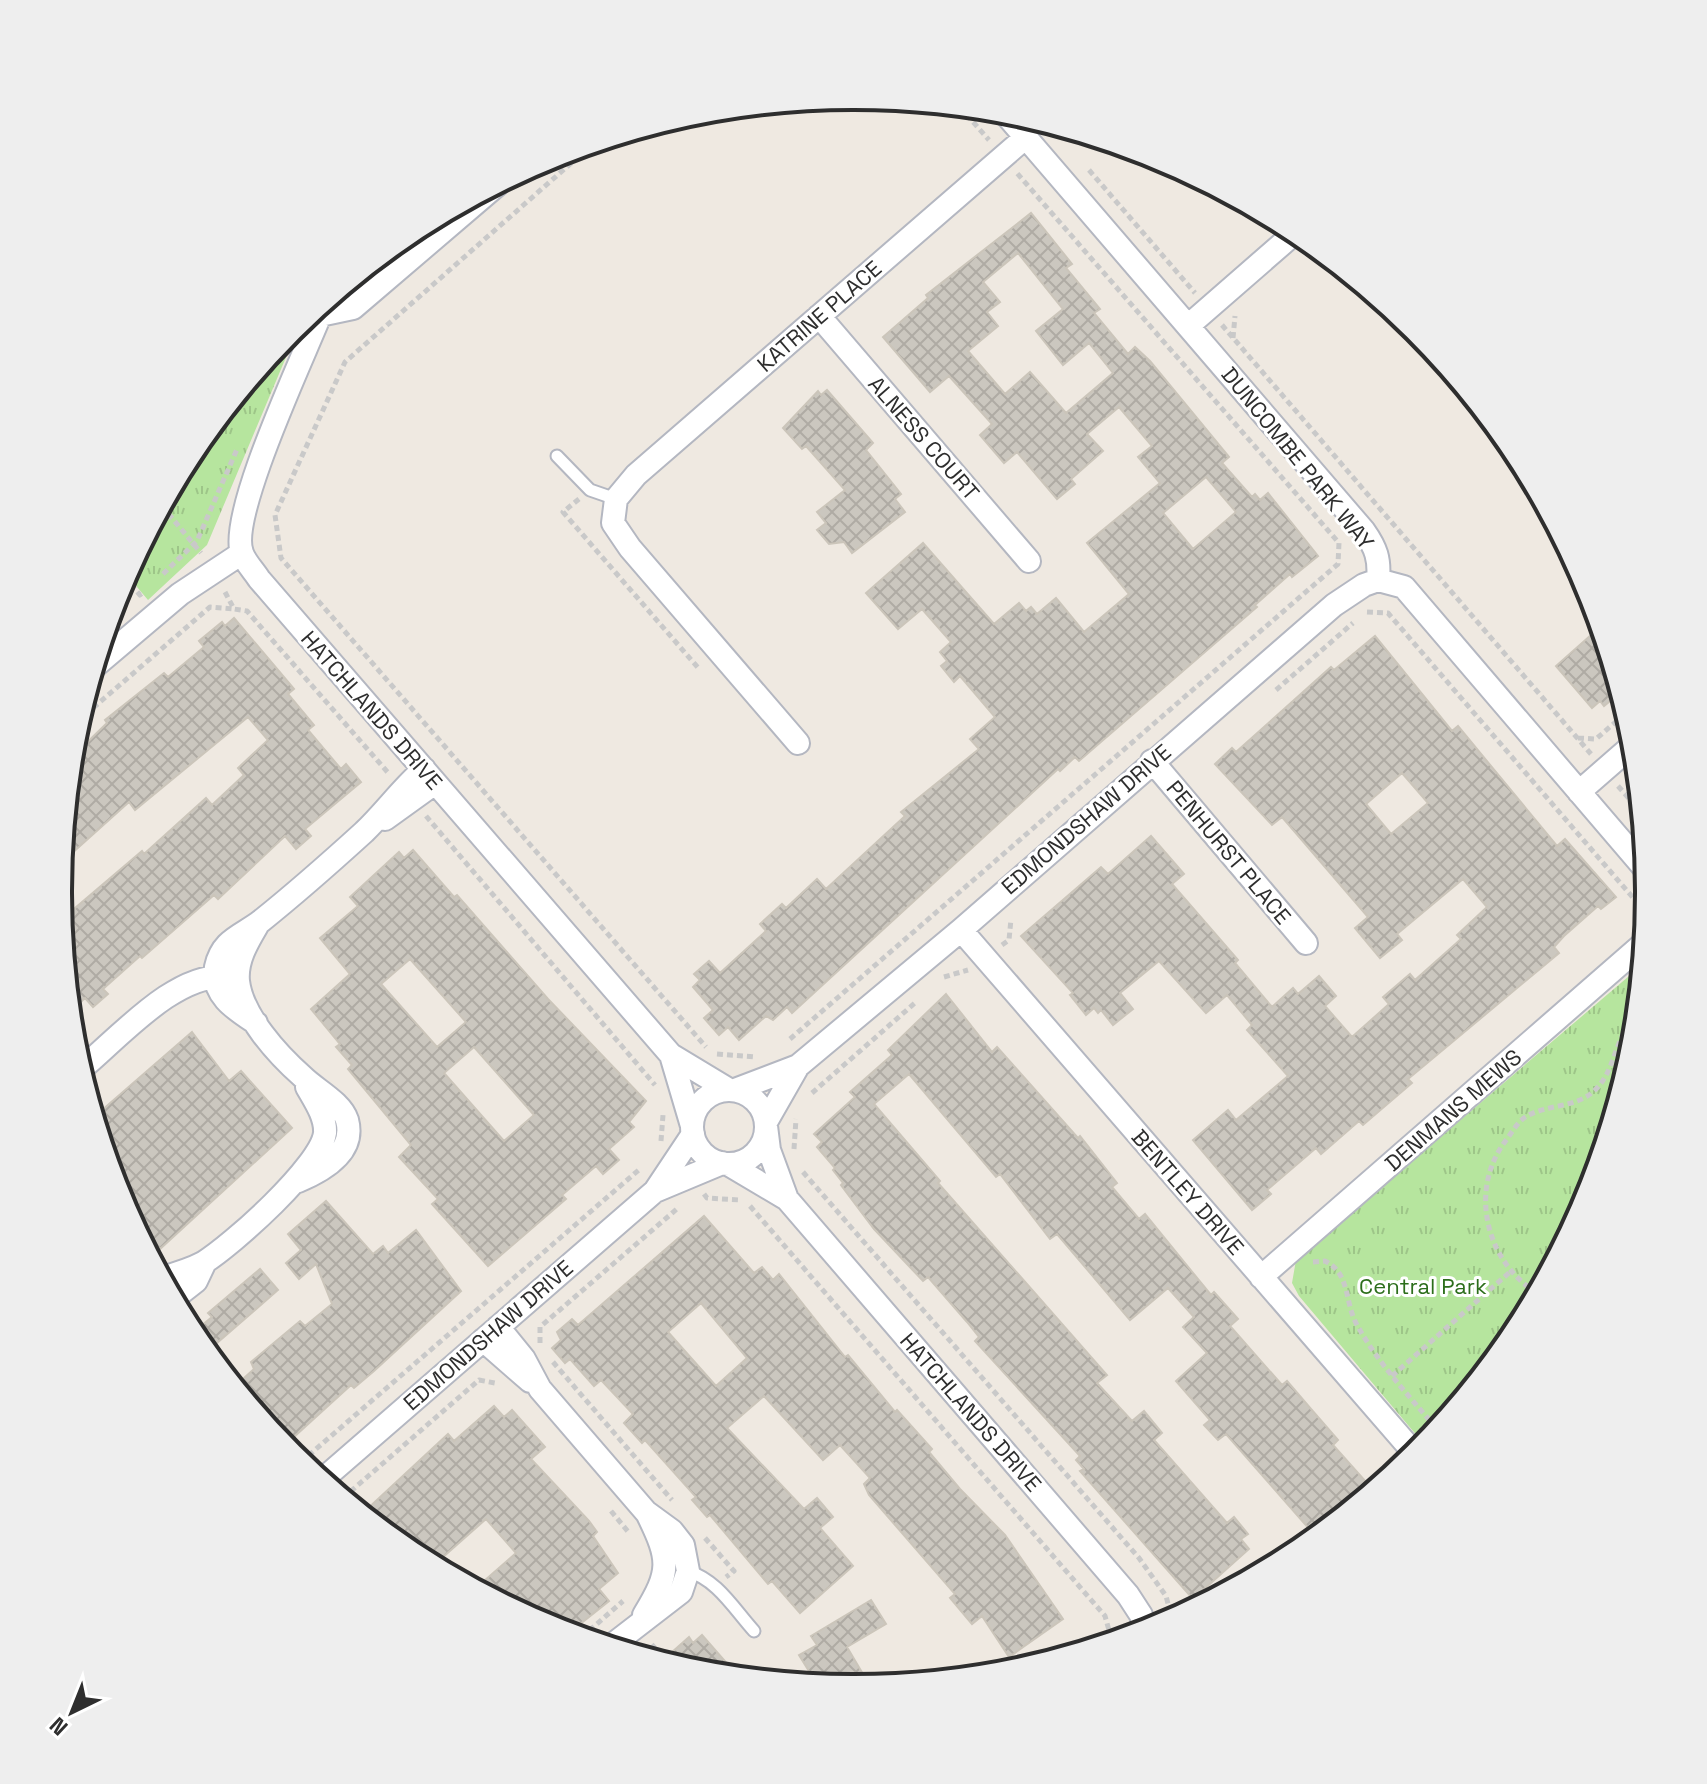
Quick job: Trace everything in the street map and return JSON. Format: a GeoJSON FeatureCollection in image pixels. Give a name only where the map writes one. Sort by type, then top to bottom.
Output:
{"type":"FeatureCollection","features":[{"type":"Feature","properties":{"kind":"street","name":"DUNCOMBE PARK WAY"},"geometry":{"type":"LineString","coordinates":[[1019,129],[1364,531],[1375,547],[1380,564],[1378,580],[1404,587],[1634,855]]}},
{"type":"Feature","properties":{"kind":"street","name":"KATRINE PLACE"},"geometry":{"type":"LineString","coordinates":[[616,499],[636,475],[1026,137]]}},
{"type":"Feature","properties":{"kind":"street"},"geometry":{"type":"LineString","coordinates":[[330,312],[353,308],[459,218]]}},
{"type":"Feature","properties":{"kind":"street"},"geometry":{"type":"LineString","coordinates":[[1188,326],[1286,241]]}},
{"type":"Feature","properties":{"kind":"street","name":"ALNESS COURT"},"geometry":{"type":"LineString","coordinates":[[819,316],[1029,561]]}},
{"type":"Feature","properties":{"kind":"street"},"geometry":{"type":"LineString","coordinates":[[109,654],[180,594],[242,553],[240,526],[252,486],[310,331]]}},
{"type":"Feature","properties":{"kind":"street"},"geometry":{"type":"LineString","coordinates":[[616,499],[613,523],[630,548],[798,743]]}},
{"type":"Feature","properties":{"kind":"street","name":"HATCHLANDS DRIVE"},"geometry":{"type":"LineString","coordinates":[[242,553],[259,579],[671,1055],[732,1090]]}},
{"type":"Feature","properties":{"kind":"street","name":"EDMONDSHAW DRIVE"},"geometry":{"type":"LineString","coordinates":[[732,1090],[798,1066],[961,930],[1334,605],[1364,585],[1378,580]]}},
{"type":"Feature","properties":{"kind":"street"},"geometry":{"type":"LineString","coordinates":[[1579,792],[1622,754]]}},
{"type":"Feature","properties":{"kind":"street","name":"PENHURST PLACE"},"geometry":{"type":"LineString","coordinates":[[1152,761],[1306,943]]}},
{"type":"Feature","properties":{"kind":"street"},"geometry":{"type":"LineString","coordinates":[[172,1274],[205,1261],[298,1181],[316,1155],[325,1130],[322,1114],[301,1076],[256,1023],[242,997],[224,980],[225,946],[234,935],[258,924],[430,776]]}},
{"type":"Feature","properties":{"kind":"street","name":"BENTLEY DRIVE"},"geometry":{"type":"LineString","coordinates":[[961,930],[1407,1444]]}},
{"type":"Feature","properties":{"kind":"street","name":"DENMANS MEWS"},"geometry":{"type":"LineString","coordinates":[[1261,1277],[1632,954]]}},
{"type":"Feature","properties":{"kind":"street"},"geometry":{"type":"LineString","coordinates":[[91,1061],[170,991],[224,980]]}},
{"type":"Feature","properties":{"kind":"street","name":"HATCHLANDS DRIVE"},"geometry":{"type":"LineString","coordinates":[[671,1055],[692,1131]]}},
{"type":"Feature","properties":{"kind":"street","name":"EDMONDSHAW DRIVE"},"geometry":{"type":"LineString","coordinates":[[766,1124],[798,1066]]}},
{"type":"Feature","properties":{"kind":"street"},"geometry":{"type":"LineString","coordinates":[[732,1090],[755,1101],[766,1124],[765,1138],[751,1157],[725,1163],[703,1153],[692,1131],[699,1105],[707,1097],[732,1090]]}},
{"type":"Feature","properties":{"kind":"street","name":"HATCHLANDS DRIVE"},"geometry":{"type":"LineString","coordinates":[[766,1124],[769,1150],[787,1199]]}},
{"type":"Feature","properties":{"kind":"street","name":"EDMONDSHAW DRIVE"},"geometry":{"type":"LineString","coordinates":[[330,1473],[655,1191],[692,1131]]}},
{"type":"Feature","properties":{"kind":"street","name":"HATCHLANDS DRIVE"},"geometry":{"type":"LineString","coordinates":[[725,1163],[787,1199],[1128,1595],[1142,1618]]}},
{"type":"Feature","properties":{"kind":"street","name":"EDMONDSHAW DRIVE"},"geometry":{"type":"LineString","coordinates":[[655,1191],[725,1163]]}},
{"type":"Feature","properties":{"kind":"street"},"geometry":{"type":"LineString","coordinates":[[182,1292],[196,1281],[205,1261]]}},
{"type":"Feature","properties":{"kind":"street"},"geometry":{"type":"LineString","coordinates":[[490,1333],[646,1512],[666,1555],[677,1569],[660,1589],[642,1619],[621,1638]]}},
{"type":"Feature","properties":{"kind":"lane"},"geometry":{"type":"LineString","coordinates":[[557,456],[590,490],[616,499]]}},
{"type":"Feature","properties":{"kind":"lane"},"geometry":{"type":"LineString","coordinates":[[677,1569],[706,1578],[754,1631]]}},
{"type":"Feature","properties":{"kind":"path"},"geometry":{"type":"LineString","coordinates":[[780,1048],[1338,564],[1339,543],[971,120]]}},
{"type":"Feature","properties":{"kind":"path"},"geometry":{"type":"LineString","coordinates":[[1079,160],[1629,798]]}},
{"type":"Feature","properties":{"kind":"path"},"geometry":{"type":"LineString","coordinates":[[570,164],[345,362],[275,515],[281,558],[712,1054],[768,1058]]}},
{"type":"Feature","properties":{"kind":"path"},"geometry":{"type":"LineString","coordinates":[[160,578],[194,545],[240,443]]}},
{"type":"Feature","properties":{"kind":"path"},"geometry":{"type":"LineString","coordinates":[[169,515],[214,571],[234,609]]}},
{"type":"Feature","properties":{"kind":"path"},"geometry":{"type":"LineString","coordinates":[[133,588],[140,595],[150,586]]}},
{"type":"Feature","properties":{"kind":"path"},"geometry":{"type":"LineString","coordinates":[[95,706],[210,607],[247,611],[660,1092]]}},
{"type":"Feature","properties":{"kind":"path"},"geometry":{"type":"LineString","coordinates":[[1577,738],[1596,739],[1616,722]]}},
{"type":"Feature","properties":{"kind":"path"},"geometry":{"type":"LineString","coordinates":[[1528,1286],[1511,1271],[1494,1246],[1488,1219],[1487,1187],[1494,1157],[1527,1116],[1586,1097],[1597,1088],[1613,1064],[1621,1035]]}},
{"type":"Feature","properties":{"kind":"path"},"geometry":{"type":"LineString","coordinates":[[310,1454],[646,1164]]}},
{"type":"Feature","properties":{"kind":"path"},"geometry":{"type":"LineString","coordinates":[[802,1170],[1139,1558],[1166,1596],[1169,1607]]}},
{"type":"Feature","properties":{"kind":"path"},"geometry":{"type":"LineString","coordinates":[[743,1200],[1105,1616],[1109,1630]]}},
{"type":"Feature","properties":{"kind":"path"},"geometry":{"type":"LineString","coordinates":[[1289,1253],[1305,1263],[1325,1261],[1340,1271],[1356,1325],[1392,1376],[1429,1420]]}},
{"type":"Feature","properties":{"kind":"path"},"geometry":{"type":"LineString","coordinates":[[1392,1376],[1511,1271]]}},
{"type":"Feature","properties":{"kind":"path"},"geometry":{"type":"LineString","coordinates":[[608,1508],[637,1542]]}},
{"type":"Feature","properties":{"kind":"path"},"geometry":{"type":"LineString","coordinates":[[592,1628],[632,1591]]}},
{"type":"Feature","properties":{"kind":"green space"},"geometry":{"type":"Polygon","coordinates":[[[288,354],[207,545],[148,600],[135,585],[177,501],[233,416],[288,354]]]}},
{"type":"Feature","properties":{"kind":"green space","name":"Central Park"},"geometry":{"type":"Polygon","coordinates":[[[1630,975],[1620,1044],[1608,1094],[1576,1191],[1530,1283],[1503,1326],[1474,1368],[1416,1434],[1299,1296],[1292,1283],[1296,1260],[1630,975]]]}},
{"type":"Feature","properties":{"kind":"building"},"geometry":{"type":"Polygon","coordinates":[[[1031,213],[1072,264],[1066,268],[1100,309],[1094,313],[1128,354],[1135,347],[1150,361],[1229,457],[1222,463],[1252,497],[1255,494],[1260,500],[1268,493],[1318,556],[1292,577],[1290,574],[1255,605],[1257,607],[1079,761],[1075,757],[1060,771],[1058,769],[792,1013],[787,1007],[773,1020],[766,1016],[739,1040],[728,1027],[719,1035],[704,1018],[713,1010],[693,987],[700,980],[694,974],[709,961],[720,973],[766,931],[760,924],[782,904],[786,908],[817,879],[826,889],[905,816],[901,812],[979,749],[970,739],[995,717],[960,676],[954,682],[941,666],[947,661],[940,652],[951,642],[922,609],[898,629],[866,593],[923,543],[994,624],[1019,603],[1026,611],[1031,607],[1037,614],[1056,598],[1084,632],[1129,594],[1087,543],[1160,483],[1138,457],[1152,446],[1119,407],[1087,434],[1103,451],[1071,479],[1075,484],[1057,499],[1017,452],[1004,463],[980,435],[992,424],[949,376],[930,392],[883,337],[928,298],[926,295],[1031,213]],[[1018,253],[983,282],[1000,302],[987,312],[998,326],[968,351],[1005,394],[1030,372],[1066,413],[1113,373],[1089,343],[1063,365],[1036,331],[1063,309],[1018,253]],[[1206,477],[1163,513],[1193,549],[1236,512],[1206,477]]]}},
{"type":"Feature","properties":{"kind":"building"},"geometry":{"type":"Polygon","coordinates":[[[827,390],[873,443],[866,450],[901,494],[895,499],[905,512],[852,553],[844,542],[829,544],[817,530],[826,523],[817,512],[845,490],[806,446],[802,449],[783,428],[818,391],[821,395],[827,390]]]}},
{"type":"Feature","properties":{"kind":"building"},"geometry":{"type":"Polygon","coordinates":[[[234,618],[294,689],[288,694],[314,725],[308,730],[341,769],[346,764],[361,782],[305,829],[311,836],[296,849],[285,836],[218,899],[214,895],[142,958],[140,956],[103,989],[108,994],[93,1007],[85,998],[80,1002],[73,910],[142,851],[144,854],[206,798],[212,805],[244,775],[238,768],[268,740],[248,717],[135,810],[129,802],[74,852],[87,743],[107,723],[105,720],[164,673],[168,677],[204,647],[199,641],[222,622],[225,626],[234,618]]]}},
{"type":"Feature","properties":{"kind":"building"},"geometry":{"type":"Polygon","coordinates":[[[1592,634],[1611,701],[1604,706],[1600,701],[1592,708],[1556,666],[1592,634]]]}},
{"type":"Feature","properties":{"kind":"building"},"geometry":{"type":"Polygon","coordinates":[[[1375,636],[1452,731],[1458,726],[1557,846],[1565,839],[1616,897],[1601,909],[1598,906],[1564,936],[1554,947],[1559,953],[1408,1079],[1412,1083],[1363,1125],[1359,1121],[1321,1154],[1316,1148],[1267,1190],[1271,1194],[1252,1210],[1193,1140],[1228,1110],[1236,1120],[1288,1076],[1247,1030],[1252,1025],[1227,995],[1206,1013],[1159,961],[1120,993],[1133,1009],[1113,1025],[1101,1010],[1098,1013],[1094,1008],[1086,1015],[1070,995],[1073,993],[1021,936],[1101,867],[1108,874],[1151,836],[1184,874],[1172,884],[1238,960],[1235,963],[1272,1007],[1293,988],[1298,994],[1319,976],[1336,996],[1325,1006],[1352,1037],[1389,1004],[1383,997],[1410,974],[1415,980],[1461,939],[1457,935],[1487,907],[1463,879],[1397,934],[1402,940],[1380,958],[1355,928],[1368,917],[1282,817],[1272,825],[1215,764],[1232,748],[1236,752],[1331,667],[1334,670],[1375,636]],[[1402,773],[1366,804],[1391,834],[1428,803],[1402,773]]]}},
{"type":"Feature","properties":{"kind":"building"},"geometry":{"type":"Polygon","coordinates":[[[413,850],[548,999],[646,1101],[629,1122],[634,1127],[609,1149],[619,1160],[603,1174],[596,1166],[562,1195],[566,1199],[488,1266],[432,1204],[438,1199],[399,1157],[411,1145],[348,1069],[352,1065],[336,1047],[340,1044],[311,1009],[350,974],[320,938],[358,906],[350,897],[399,852],[404,858],[413,850]],[[410,959],[381,984],[437,1047],[466,1022],[410,959]],[[474,1047],[444,1073],[504,1141],[534,1115],[474,1047]]]}},
{"type":"Feature","properties":{"kind":"building"},"geometry":{"type":"Polygon","coordinates":[[[946,994],[992,1052],[997,1047],[1078,1138],[1080,1136],[1117,1183],[1112,1187],[1139,1219],[1145,1214],[1211,1295],[1214,1292],[1238,1319],[1230,1326],[1282,1385],[1287,1381],[1338,1440],[1333,1445],[1366,1482],[1308,1527],[1226,1434],[1218,1440],[1204,1425],[1210,1420],[1176,1381],[1207,1353],[1183,1327],[1194,1317],[1168,1288],[1130,1320],[1057,1234],[1050,1239],[1000,1174],[996,1177],[909,1074],[874,1104],[940,1181],[938,1183],[1107,1375],[1097,1383],[1132,1421],[1144,1411],[1162,1433],[1154,1440],[1227,1523],[1234,1517],[1248,1534],[1241,1539],[1249,1549],[1201,1592],[1191,1597],[1080,1471],[1084,1469],[1076,1460],[1080,1456],[975,1341],[979,1337],[967,1322],[928,1277],[923,1281],[874,1229],[841,1185],[843,1183],[833,1170],[835,1168],[817,1147],[822,1142],[814,1134],[855,1097],[850,1092],[892,1055],[888,1050],[946,994]]]}},
{"type":"Feature","properties":{"kind":"building"},"geometry":{"type":"Polygon","coordinates":[[[192,1032],[229,1081],[241,1071],[292,1128],[160,1249],[131,1191],[103,1109],[192,1032]]]}},
{"type":"Feature","properties":{"kind":"building"},"geometry":{"type":"Polygon","coordinates":[[[326,1201],[373,1254],[383,1246],[388,1253],[416,1230],[461,1291],[374,1371],[354,1388],[351,1385],[294,1437],[243,1379],[254,1369],[251,1362],[300,1321],[305,1326],[332,1304],[316,1264],[299,1279],[286,1263],[301,1250],[288,1234],[326,1201]]]}},
{"type":"Feature","properties":{"kind":"building"},"geometry":{"type":"Polygon","coordinates":[[[704,1216],[754,1273],[762,1267],[773,1280],[779,1274],[845,1357],[848,1355],[895,1412],[897,1410],[932,1449],[929,1452],[960,1489],[1005,1535],[1063,1619],[1009,1657],[982,1616],[972,1624],[950,1598],[955,1594],[869,1495],[864,1484],[870,1478],[840,1445],[823,1460],[764,1396],[727,1428],[804,1509],[817,1498],[833,1517],[820,1528],[853,1566],[800,1613],[772,1581],[768,1584],[710,1515],[707,1517],[692,1500],[696,1497],[645,1440],[642,1443],[624,1423],[633,1414],[601,1380],[594,1386],[570,1359],[565,1363],[552,1348],[561,1340],[557,1332],[572,1319],[578,1325],[704,1216]],[[701,1303],[668,1332],[716,1386],[747,1358],[701,1303]]]}},
{"type":"Feature","properties":{"kind":"building"},"geometry":{"type":"Polygon","coordinates":[[[260,1269],[278,1290],[216,1344],[203,1324],[212,1317],[208,1313],[260,1269]]]}},
{"type":"Feature","properties":{"kind":"building"},"geometry":{"type":"Polygon","coordinates":[[[494,1406],[504,1417],[512,1410],[545,1447],[531,1459],[589,1521],[597,1532],[593,1536],[618,1573],[599,1589],[609,1601],[580,1624],[554,1614],[485,1581],[516,1553],[486,1519],[443,1557],[371,1506],[448,1434],[454,1441],[494,1406]]]}},
{"type":"Feature","properties":{"kind":"building"},"geometry":{"type":"Polygon","coordinates":[[[871,1600],[886,1624],[847,1647],[863,1674],[810,1672],[799,1655],[817,1645],[811,1636],[871,1600]]]}},
{"type":"Feature","properties":{"kind":"building"},"geometry":{"type":"Polygon","coordinates":[[[702,1635],[726,1663],[673,1652],[689,1637],[693,1643],[702,1635]]]}}]}
